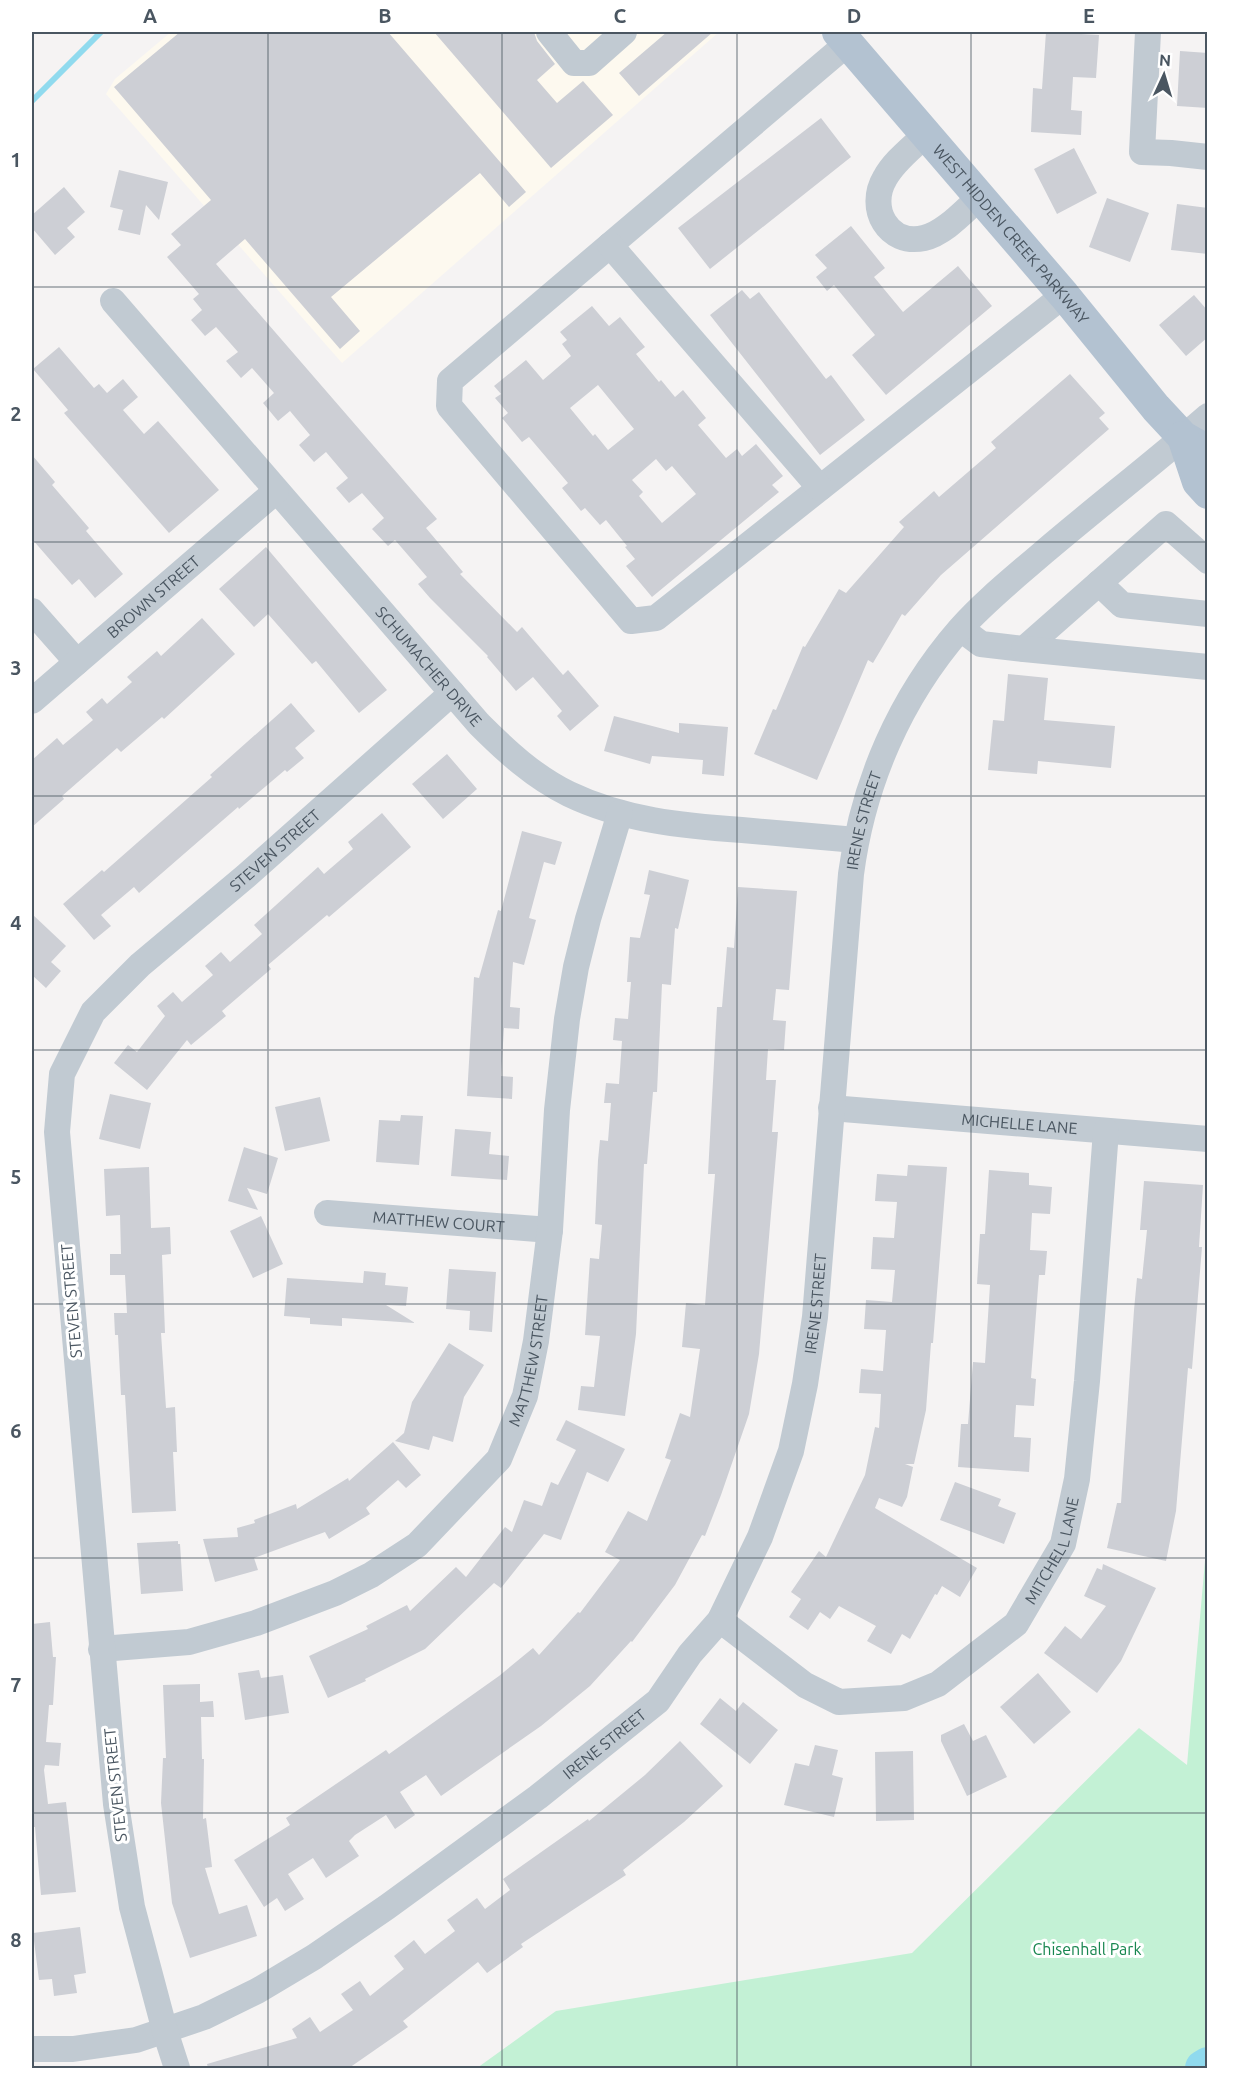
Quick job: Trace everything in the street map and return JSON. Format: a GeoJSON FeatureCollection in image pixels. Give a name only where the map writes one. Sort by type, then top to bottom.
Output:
{"type":"FeatureCollection","features":[{"type":"Feature","properties":{"kind":"main road","name":"WEST HIDDEN CREEK PARKWAY"},"geometry":{"type":"LineString","coordinates":[[843,37],[1064,295],[1156,408],[1195,444],[1198,482],[1208,493]]}},
{"type":"Feature","properties":{"kind":"street"},"geometry":{"type":"LineString","coordinates":[[549,32],[574,63],[589,63],[624,32]]}},
{"type":"Feature","properties":{"kind":"street"},"geometry":{"type":"LineString","coordinates":[[1148,32],[1142,152],[1208,157]]}},
{"type":"Feature","properties":{"kind":"street"},"geometry":{"type":"LineString","coordinates":[[843,37],[789,94],[450,381],[448,406],[631,621],[656,618],[1064,295]]}},
{"type":"Feature","properties":{"kind":"street"},"geometry":{"type":"LineString","coordinates":[[926,134],[885,177],[878,193],[878,209],[884,222],[894,232],[906,238],[924,238],[939,232],[980,197]]}},
{"type":"Feature","properties":{"kind":"street"},"geometry":{"type":"LineString","coordinates":[[610,245],[820,488]]}},
{"type":"Feature","properties":{"kind":"street","name":"SCHUMACHER DRIVE"},"geometry":{"type":"LineString","coordinates":[[113,301],[452,693],[500,745],[535,774],[569,794],[620,813],[658,822],[856,840]]}},
{"type":"Feature","properties":{"kind":"street","name":"IRENE STREET"},"geometry":{"type":"LineString","coordinates":[[32,2049],[73,2049],[136,2040],[165,2031],[204,2017],[257,1991],[314,1957],[538,1797],[658,1701],[690,1654],[720,1620],[760,1537],[791,1451],[805,1384],[815,1317],[831,1108],[856,840],[876,770],[899,718],[931,667],[961,629],[996,592],[1092,511],[1195,444],[1208,416]]}},
{"type":"Feature","properties":{"kind":"street","name":"BROWN STREET"},"geometry":{"type":"LineString","coordinates":[[32,701],[276,491]]}},
{"type":"Feature","properties":{"kind":"street"},"geometry":{"type":"LineString","coordinates":[[1024,649],[1166,524],[1208,561]]}},
{"type":"Feature","properties":{"kind":"street"},"geometry":{"type":"LineString","coordinates":[[1099,583],[1122,605],[1208,614]]}},
{"type":"Feature","properties":{"kind":"street"},"geometry":{"type":"LineString","coordinates":[[32,611],[76,662]]}},
{"type":"Feature","properties":{"kind":"street"},"geometry":{"type":"LineString","coordinates":[[961,629],[981,644],[1208,667]]}},
{"type":"Feature","properties":{"kind":"street","name":"STEVEN STREET"},"geometry":{"type":"LineString","coordinates":[[177,2068],[132,1907],[116,1804],[57,1132],[62,1074],[93,1012],[140,965],[246,876],[452,693]]}},
{"type":"Feature","properties":{"kind":"street","name":"MATTHEW STREET"},"geometry":{"type":"LineString","coordinates":[[101,1649],[189,1642],[256,1623],[335,1593],[370,1575],[417,1545],[499,1459],[525,1396],[536,1341],[550,1230],[557,1110],[574,978],[588,919],[620,813]]}},
{"type":"Feature","properties":{"kind":"street","name":"MICHELLE LANE"},"geometry":{"type":"LineString","coordinates":[[831,1108],[1208,1139]]}},
{"type":"Feature","properties":{"kind":"street","name":"MITCHELL LANE"},"geometry":{"type":"LineString","coordinates":[[720,1620],[805,1685],[839,1702],[904,1698],[938,1684],[1016,1624],[1063,1544],[1077,1479],[1087,1381],[1106,1131]]}},
{"type":"Feature","properties":{"kind":"street","name":"MATTHEW COURT"},"geometry":{"type":"LineString","coordinates":[[327,1213],[550,1230]]}},
{"type":"Feature","properties":{"kind":"shaded area"},"geometry":{"type":"Polygon","coordinates":[[[171,32],[719,32],[342,363],[106,94],[115,79],[171,32]]]}},
{"type":"Feature","properties":{"kind":"green space","name":"Chisenhall Park"},"geometry":{"type":"Polygon","coordinates":[[[1207,1538],[1207,2068],[477,2068],[556,2011],[912,1953],[1139,1728],[1187,1765],[1207,1538]]]}},
{"type":"Feature","properties":{"kind":"building"},"geometry":{"type":"Polygon","coordinates":[[[180,32],[388,32],[526,192],[509,207],[480,173],[331,297],[360,331],[340,349],[245,239],[216,264],[437,519],[426,528],[463,572],[460,574],[517,632],[522,627],[563,675],[568,670],[599,706],[570,731],[557,716],[562,711],[533,677],[516,691],[488,656],[430,598],[418,584],[427,577],[395,540],[388,546],[372,529],[384,518],[362,493],[349,503],[336,488],[348,478],[326,452],[314,462],[299,445],[310,435],[290,411],[278,421],[263,403],[274,393],[252,368],[241,378],[226,361],[238,352],[216,327],[205,336],[191,320],[202,310],[193,299],[199,294],[167,257],[181,245],[171,234],[211,200],[114,87],[180,32]]]}},
{"type":"Feature","properties":{"kind":"building"},"geometry":{"type":"Polygon","coordinates":[[[434,32],[534,32],[537,41],[555,64],[537,80],[557,103],[583,81],[613,115],[551,168],[434,32]]]}},
{"type":"Feature","properties":{"kind":"building"},"geometry":{"type":"Polygon","coordinates":[[[667,32],[713,32],[639,96],[619,73],[667,32]]]}},
{"type":"Feature","properties":{"kind":"building"},"geometry":{"type":"Polygon","coordinates":[[[1046,32],[1099,35],[1096,78],[1073,77],[1071,110],[1082,111],[1081,135],[1031,132],[1033,88],[1042,89],[1046,32]]]}},
{"type":"Feature","properties":{"kind":"building"},"geometry":{"type":"Polygon","coordinates":[[[1180,51],[1208,53],[1208,108],[1177,106],[1180,51]]]}},
{"type":"Feature","properties":{"kind":"building"},"geometry":{"type":"Polygon","coordinates":[[[821,118],[851,157],[710,269],[678,228],[821,118]]]}},
{"type":"Feature","properties":{"kind":"building"},"geometry":{"type":"Polygon","coordinates":[[[1074,148],[1097,193],[1057,214],[1034,169],[1074,148]]]}},
{"type":"Feature","properties":{"kind":"building"},"geometry":{"type":"Polygon","coordinates":[[[119,170],[168,182],[159,220],[146,205],[140,235],[118,230],[123,210],[110,207],[119,170]]]}},
{"type":"Feature","properties":{"kind":"building"},"geometry":{"type":"Polygon","coordinates":[[[64,187],[85,212],[67,228],[75,237],[55,255],[32,228],[32,215],[64,187]]]}},
{"type":"Feature","properties":{"kind":"building"},"geometry":{"type":"Polygon","coordinates":[[[1107,198],[1149,213],[1130,262],[1089,247],[1107,198]]]}},
{"type":"Feature","properties":{"kind":"building"},"geometry":{"type":"Polygon","coordinates":[[[1177,204],[1208,208],[1208,254],[1171,250],[1177,204]]]}},
{"type":"Feature","properties":{"kind":"building"},"geometry":{"type":"Polygon","coordinates":[[[851,226],[885,268],[874,277],[903,312],[958,266],[992,306],[886,395],[852,355],[875,335],[834,285],[827,291],[816,277],[827,268],[815,255],[851,226]]]}},
{"type":"Feature","properties":{"kind":"building"},"geometry":{"type":"Polygon","coordinates":[[[742,290],[750,299],[759,292],[826,379],[831,375],[865,420],[820,455],[710,315],[742,290]]]}},
{"type":"Feature","properties":{"kind":"building"},"geometry":{"type":"Polygon","coordinates":[[[1194,295],[1208,311],[1208,337],[1186,356],[1159,325],[1194,295]]]}},
{"type":"Feature","properties":{"kind":"building"},"geometry":{"type":"Polygon","coordinates":[[[592,306],[609,326],[620,317],[645,347],[636,354],[675,397],[683,390],[706,418],[698,425],[726,458],[737,449],[742,456],[756,444],[783,476],[772,485],[779,492],[652,597],[626,566],[635,559],[625,547],[627,546],[606,520],[600,525],[585,508],[581,511],[562,488],[568,483],[529,437],[522,442],[502,418],[508,413],[495,398],[501,394],[494,386],[526,360],[543,380],[571,356],[562,344],[567,340],[560,332],[592,306]],[[598,385],[570,408],[608,450],[634,429],[598,385]],[[656,459],[632,480],[643,492],[639,496],[662,523],[696,494],[672,466],[666,471],[656,459]]]}},
{"type":"Feature","properties":{"kind":"building"},"geometry":{"type":"Polygon","coordinates":[[[59,347],[94,388],[99,384],[107,393],[123,379],[138,397],[123,410],[144,434],[158,421],[219,490],[169,533],[64,413],[68,410],[33,369],[59,347]]]}},
{"type":"Feature","properties":{"kind":"building"},"geometry":{"type":"Polygon","coordinates":[[[1070,374],[1105,413],[1099,418],[1109,429],[941,575],[905,616],[902,614],[873,663],[868,660],[817,780],[754,754],[773,709],[776,710],[803,646],[805,647],[839,589],[846,593],[904,527],[899,522],[934,491],[939,497],[996,448],[991,442],[1070,374]]]}},
{"type":"Feature","properties":{"kind":"building"},"geometry":{"type":"Polygon","coordinates":[[[32,455],[55,482],[52,485],[89,528],[86,531],[123,574],[95,598],[79,579],[72,585],[32,539],[32,455]]]}},
{"type":"Feature","properties":{"kind":"building"},"geometry":{"type":"Polygon","coordinates":[[[266,547],[387,690],[359,713],[316,661],[312,664],[268,614],[254,627],[219,589],[266,547]]]}},
{"type":"Feature","properties":{"kind":"building"},"geometry":{"type":"Polygon","coordinates":[[[202,618],[235,654],[164,719],[162,717],[121,752],[117,748],[62,796],[64,799],[32,827],[32,760],[57,738],[63,745],[93,720],[86,712],[102,698],[107,704],[132,682],[127,677],[157,651],[161,656],[202,618]]]}},
{"type":"Feature","properties":{"kind":"building"},"geometry":{"type":"Polygon","coordinates":[[[1008,674],[1048,678],[1044,720],[1115,726],[1111,768],[1038,761],[1037,774],[988,770],[993,720],[1004,721],[1008,674]]]}},
{"type":"Feature","properties":{"kind":"building"},"geometry":{"type":"Polygon","coordinates":[[[291,703],[315,731],[295,748],[304,758],[287,772],[285,770],[239,809],[238,807],[139,893],[134,887],[101,915],[111,926],[94,940],[63,904],[102,870],[104,872],[212,777],[210,775],[291,703]]]}},
{"type":"Feature","properties":{"kind":"building"},"geometry":{"type":"Polygon","coordinates":[[[614,716],[679,733],[679,723],[728,727],[724,776],[702,774],[703,760],[652,756],[650,764],[604,751],[614,716]]]}},
{"type":"Feature","properties":{"kind":"building"},"geometry":{"type":"Polygon","coordinates":[[[447,754],[477,789],[443,819],[412,784],[447,754]]]}},
{"type":"Feature","properties":{"kind":"building"},"geometry":{"type":"Polygon","coordinates":[[[382,813],[411,847],[329,917],[327,915],[268,965],[271,969],[222,1011],[226,1016],[191,1045],[187,1040],[147,1090],[114,1063],[128,1045],[137,1052],[165,1016],[157,1006],[173,992],[182,1002],[213,975],[205,966],[221,952],[230,962],[262,934],[254,925],[318,867],[324,874],[353,849],[348,842],[382,813]]]}},
{"type":"Feature","properties":{"kind":"building"},"geometry":{"type":"Polygon","coordinates":[[[522,831],[562,842],[555,865],[544,862],[529,918],[536,920],[524,965],[513,962],[510,1007],[520,1008],[519,1029],[504,1028],[501,1076],[513,1077],[512,1099],[467,1096],[474,977],[479,978],[498,910],[501,911],[522,831]]]}},
{"type":"Feature","properties":{"kind":"building"},"geometry":{"type":"Polygon","coordinates":[[[649,870],[689,880],[678,929],[675,928],[671,985],[662,984],[657,1092],[653,1092],[647,1164],[644,1164],[636,1334],[625,1416],[578,1410],[581,1386],[594,1387],[600,1336],[585,1335],[590,1258],[599,1259],[602,1225],[595,1224],[600,1140],[608,1141],[611,1103],[604,1103],[606,1083],[619,1084],[622,1041],[613,1040],[615,1018],[628,1019],[631,982],[627,982],[630,937],[640,938],[650,895],[644,894],[649,870]]]}},
{"type":"Feature","properties":{"kind":"building"},"geometry":{"type":"Polygon","coordinates":[[[738,887],[797,891],[789,990],[776,989],[773,1020],[786,1021],[784,1050],[768,1049],[766,1080],[776,1080],[772,1132],[778,1132],[759,1354],[749,1414],[705,1536],[702,1535],[675,1585],[632,1642],[590,1686],[541,1726],[441,1796],[426,1775],[400,1792],[415,1815],[395,1829],[386,1815],[355,1835],[349,1841],[359,1856],[326,1878],[313,1858],[288,1874],[304,1899],[285,1911],[277,1898],[264,1907],[234,1860],[290,1825],[286,1818],[386,1750],[389,1754],[499,1676],[533,1648],[539,1655],[578,1612],[580,1613],[620,1560],[605,1552],[628,1511],[647,1521],[671,1460],[665,1458],[680,1413],[690,1417],[700,1349],[682,1347],[686,1303],[705,1305],[715,1174],[708,1174],[717,1007],[722,1007],[727,947],[734,948],[738,887]]]}},
{"type":"Feature","properties":{"kind":"building"},"geometry":{"type":"Polygon","coordinates":[[[32,914],[66,946],[51,962],[61,971],[46,988],[32,975],[32,914]]]}},
{"type":"Feature","properties":{"kind":"building"},"geometry":{"type":"Polygon","coordinates":[[[110,1094],[151,1103],[140,1149],[99,1139],[110,1094]]]}},
{"type":"Feature","properties":{"kind":"building"},"geometry":{"type":"Polygon","coordinates":[[[320,1097],[330,1141],[285,1151],[275,1107],[320,1097]]]}},
{"type":"Feature","properties":{"kind":"building"},"geometry":{"type":"Polygon","coordinates":[[[401,1115],[423,1116],[419,1165],[376,1162],[379,1120],[400,1121],[401,1115]]]}},
{"type":"Feature","properties":{"kind":"building"},"geometry":{"type":"Polygon","coordinates":[[[455,1129],[491,1132],[489,1154],[509,1156],[507,1180],[451,1176],[455,1129]]]}},
{"type":"Feature","properties":{"kind":"building"},"geometry":{"type":"Polygon","coordinates":[[[244,1147],[278,1158],[267,1194],[247,1188],[258,1210],[228,1201],[244,1147]]]}},
{"type":"Feature","properties":{"kind":"building"},"geometry":{"type":"Polygon","coordinates":[[[908,1165],[947,1167],[933,1343],[931,1343],[926,1410],[914,1464],[905,1464],[913,1467],[907,1497],[902,1507],[879,1498],[875,1508],[977,1568],[960,1597],[942,1586],[937,1595],[935,1594],[910,1639],[902,1634],[891,1654],[867,1641],[876,1626],[839,1606],[830,1619],[820,1612],[808,1630],[789,1617],[801,1599],[791,1592],[819,1551],[826,1557],[865,1475],[875,1427],[879,1428],[881,1394],[859,1393],[861,1369],[883,1371],[886,1330],[864,1329],[866,1300],[892,1302],[895,1270],[871,1269],[873,1237],[894,1238],[897,1202],[875,1201],[877,1174],[907,1176],[908,1165]]]}},
{"type":"Feature","properties":{"kind":"building"},"geometry":{"type":"Polygon","coordinates":[[[149,1167],[151,1228],[170,1227],[171,1254],[162,1255],[165,1333],[161,1333],[166,1408],[175,1407],[177,1452],[173,1452],[176,1511],[132,1513],[125,1395],[121,1395],[118,1335],[115,1335],[114,1313],[127,1313],[125,1275],[110,1275],[110,1254],[121,1254],[120,1215],[106,1216],[104,1169],[149,1167]]]}},
{"type":"Feature","properties":{"kind":"building"},"geometry":{"type":"Polygon","coordinates":[[[989,1170],[1029,1173],[1029,1185],[1052,1187],[1050,1214],[1032,1213],[1030,1250],[1047,1251],[1045,1275],[1039,1275],[1031,1378],[1036,1379],[1034,1406],[1016,1405],[1014,1437],[1031,1438],[1029,1472],[958,1467],[961,1424],[968,1424],[973,1362],[985,1363],[990,1285],[977,1284],[980,1234],[985,1234],[989,1170]]]}},
{"type":"Feature","properties":{"kind":"building"},"geometry":{"type":"Polygon","coordinates":[[[1144,1181],[1203,1185],[1199,1247],[1202,1247],[1192,1369],[1188,1368],[1176,1511],[1166,1561],[1107,1548],[1117,1503],[1121,1503],[1137,1278],[1142,1279],[1147,1230],[1140,1230],[1144,1181]]]}},
{"type":"Feature","properties":{"kind":"building"},"geometry":{"type":"Polygon","coordinates":[[[261,1216],[283,1264],[253,1278],[230,1231],[261,1216]]]}},
{"type":"Feature","properties":{"kind":"building"},"geometry":{"type":"Polygon","coordinates":[[[449,1269],[496,1272],[492,1332],[469,1330],[470,1311],[446,1309],[449,1269]]]}},
{"type":"Feature","properties":{"kind":"building"},"geometry":{"type":"Polygon","coordinates":[[[364,1271],[386,1273],[385,1285],[408,1287],[406,1306],[386,1305],[415,1323],[342,1318],[342,1326],[310,1324],[310,1318],[284,1316],[287,1278],[363,1283],[364,1271]]]}},
{"type":"Feature","properties":{"kind":"building"},"geometry":{"type":"Polygon","coordinates":[[[449,1343],[484,1365],[464,1397],[453,1442],[433,1436],[429,1450],[395,1441],[404,1433],[412,1402],[449,1343]]]}},
{"type":"Feature","properties":{"kind":"building"},"geometry":{"type":"Polygon","coordinates":[[[566,1420],[625,1449],[608,1482],[587,1472],[561,1540],[544,1534],[501,1588],[494,1583],[425,1649],[365,1679],[366,1681],[328,1698],[309,1656],[368,1629],[366,1626],[407,1605],[410,1611],[456,1567],[466,1577],[505,1527],[512,1532],[524,1500],[542,1506],[551,1482],[558,1485],[576,1450],[556,1440],[566,1420]]]}},
{"type":"Feature","properties":{"kind":"building"},"geometry":{"type":"Polygon","coordinates":[[[393,1442],[421,1475],[406,1488],[398,1480],[366,1508],[370,1514],[329,1539],[325,1532],[254,1558],[258,1570],[215,1582],[203,1539],[238,1537],[237,1528],[255,1523],[254,1520],[296,1504],[297,1509],[348,1478],[349,1481],[393,1442]]]}},
{"type":"Feature","properties":{"kind":"building"},"geometry":{"type":"Polygon","coordinates":[[[955,1482],[1001,1499],[998,1506],[1016,1513],[1004,1544],[940,1520],[955,1482]]]}},
{"type":"Feature","properties":{"kind":"building"},"geometry":{"type":"Polygon","coordinates":[[[178,1541],[183,1591],[141,1594],[137,1543],[178,1541]]]}},
{"type":"Feature","properties":{"kind":"building"},"geometry":{"type":"Polygon","coordinates":[[[1103,1564],[1156,1588],[1121,1661],[1097,1693],[1044,1653],[1065,1626],[1081,1639],[1106,1606],[1084,1596],[1097,1568],[1102,1570],[1103,1564]]]}},
{"type":"Feature","properties":{"kind":"building"},"geometry":{"type":"Polygon","coordinates":[[[50,1622],[53,1657],[56,1657],[53,1705],[49,1705],[46,1742],[61,1743],[59,1766],[45,1765],[44,1770],[48,1804],[66,1802],[76,1892],[41,1895],[35,1827],[32,1827],[32,1624],[50,1622]]]}},
{"type":"Feature","properties":{"kind":"building"},"geometry":{"type":"Polygon","coordinates":[[[259,1670],[261,1678],[283,1675],[289,1713],[245,1720],[238,1673],[259,1670]]]}},
{"type":"Feature","properties":{"kind":"building"},"geometry":{"type":"Polygon","coordinates":[[[1038,1673],[1071,1712],[1034,1744],[1000,1707],[1038,1673]]]}},
{"type":"Feature","properties":{"kind":"building"},"geometry":{"type":"Polygon","coordinates":[[[200,1684],[200,1702],[213,1701],[214,1717],[201,1717],[202,1759],[204,1759],[203,1819],[206,1818],[212,1867],[205,1868],[219,1914],[247,1905],[257,1936],[190,1958],[172,1903],[161,1803],[163,1758],[166,1758],[163,1685],[200,1684]]]}},
{"type":"Feature","properties":{"kind":"building"},"geometry":{"type":"Polygon","coordinates":[[[720,1698],[736,1711],[743,1702],[778,1730],[750,1764],[700,1724],[720,1698]]]}},
{"type":"Feature","properties":{"kind":"building"},"geometry":{"type":"Polygon","coordinates":[[[964,1724],[973,1741],[986,1735],[1007,1777],[967,1796],[941,1741],[941,1735],[964,1724]]]}},
{"type":"Feature","properties":{"kind":"building"},"geometry":{"type":"Polygon","coordinates":[[[680,1741],[723,1786],[684,1822],[623,1870],[626,1875],[521,1944],[523,1947],[487,1973],[478,1962],[403,2021],[408,2027],[349,2068],[208,2068],[207,2064],[297,2038],[292,2029],[310,2017],[320,2032],[353,2010],[341,1994],[360,1981],[370,1996],[404,1969],[394,1956],[414,1940],[425,1954],[455,1931],[447,1920],[477,1898],[485,1909],[510,1890],[503,1879],[588,1819],[589,1821],[645,1775],[680,1741]]]}},
{"type":"Feature","properties":{"kind":"building"},"geometry":{"type":"Polygon","coordinates":[[[815,1745],[838,1750],[832,1775],[843,1778],[834,1817],[784,1805],[795,1763],[809,1766],[815,1745]]]}},
{"type":"Feature","properties":{"kind":"building"},"geometry":{"type":"Polygon","coordinates":[[[913,1751],[914,1820],[876,1821],[875,1752],[913,1751]]]}},
{"type":"Feature","properties":{"kind":"building"},"geometry":{"type":"Polygon","coordinates":[[[80,1927],[86,1973],[74,1975],[77,1993],[54,1996],[52,1979],[39,1980],[33,1933],[80,1927]]]}},
{"type":"Feature","properties":{"kind":"waterway"},"geometry":{"type":"LineString","coordinates":[[32,101],[101,32]]}},
{"type":"Feature","properties":{"kind":"waterway"},"geometry":{"type":"LineString","coordinates":[[1203,2068],[1208,2065]]}}]}
